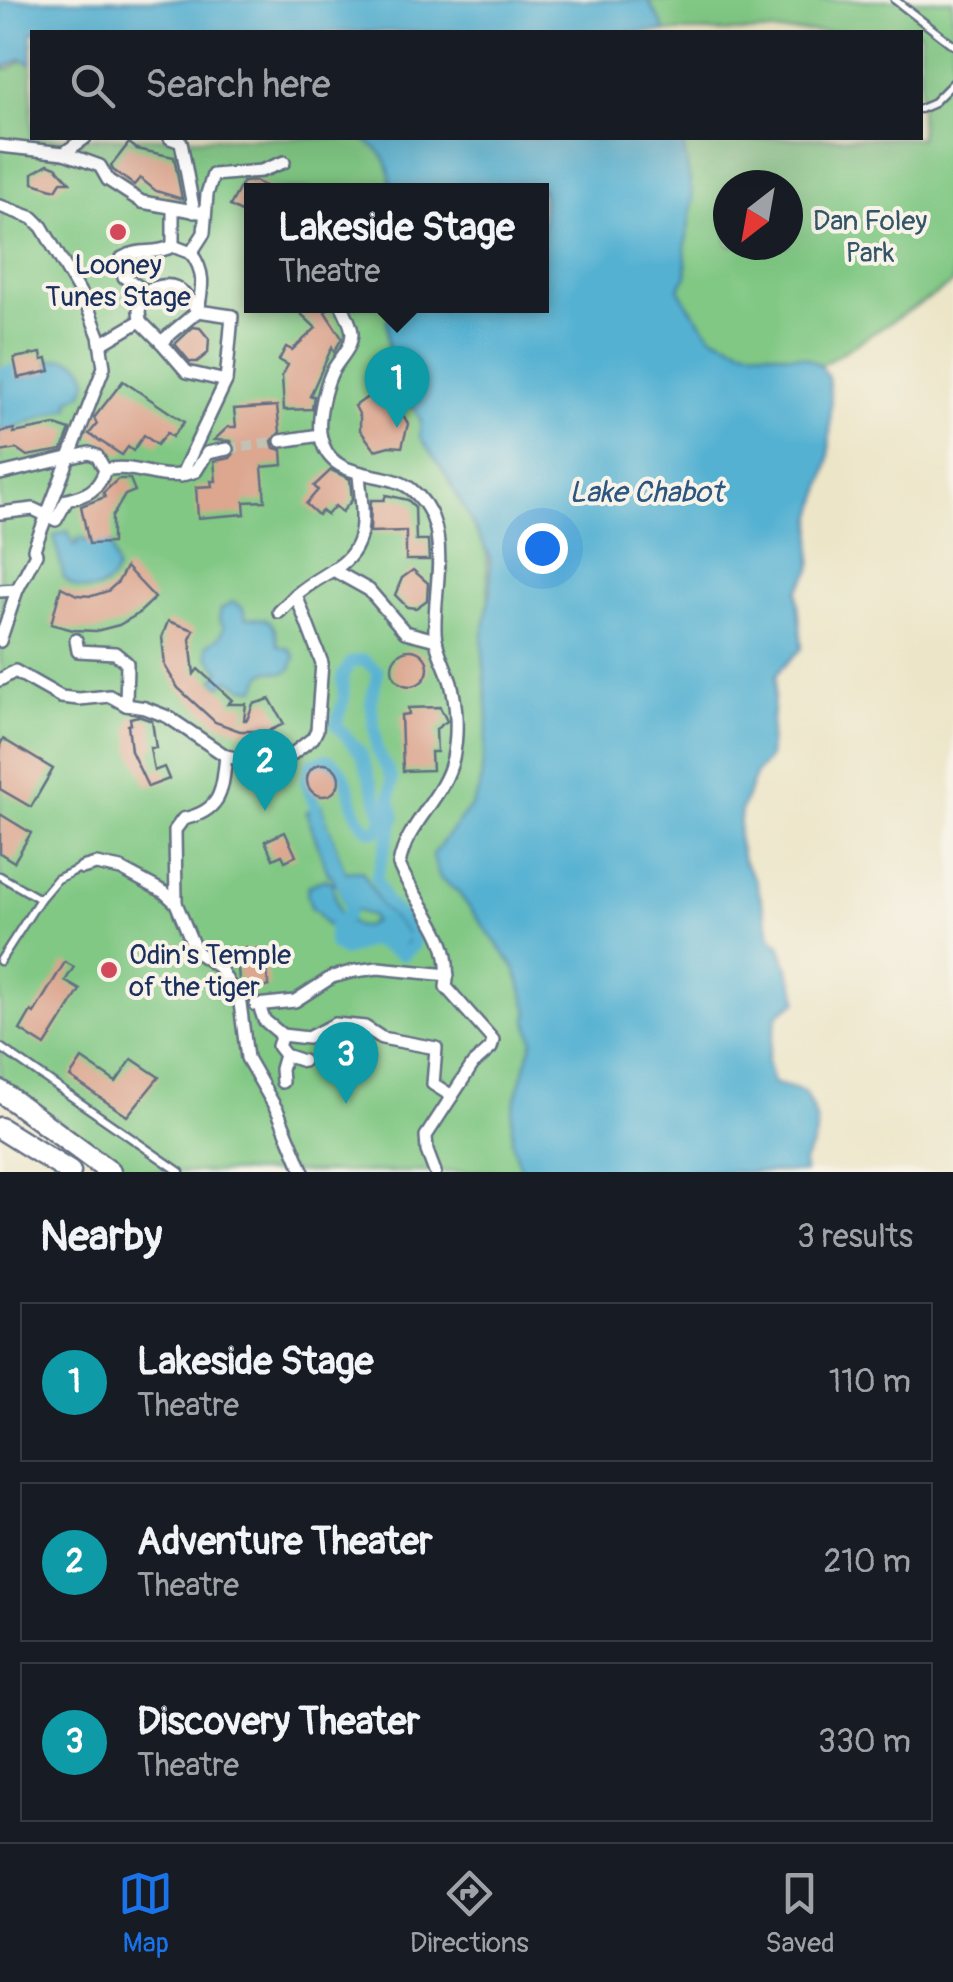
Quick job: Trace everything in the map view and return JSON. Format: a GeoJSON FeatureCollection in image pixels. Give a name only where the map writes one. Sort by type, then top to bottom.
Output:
{"type":"FeatureCollection","features":[{"type":"Feature","properties":{"kind":"highway"},"geometry":{"type":"LineString","coordinates":[[0,1091],[110,1172]]}},
{"type":"Feature","properties":{"kind":"highway"},"geometry":{"type":"LineString","coordinates":[[0,1128],[70,1172]]}},
{"type":"Feature","properties":{"kind":"street"},"geometry":{"type":"LineString","coordinates":[[64,152],[81,140]]}},
{"type":"Feature","properties":{"kind":"street"},"geometry":{"type":"LineString","coordinates":[[0,146],[64,152],[100,166],[108,180],[132,197],[173,210],[197,212],[182,142],[176,140]]}},
{"type":"Feature","properties":{"kind":"street"},"geometry":{"type":"LineString","coordinates":[[191,253],[204,232],[206,194],[213,175],[261,171],[284,162]]}},
{"type":"Feature","properties":{"kind":"street"},"geometry":{"type":"LineString","coordinates":[[0,206],[33,218],[42,227],[86,303],[104,367],[69,456],[61,498],[46,516],[34,549],[36,554],[17,590],[0,642]]}},
{"type":"Feature","properties":{"kind":"street"},"geometry":{"type":"LineString","coordinates":[[173,210],[173,246]]}},
{"type":"Feature","properties":{"kind":"street"},"geometry":{"type":"LineString","coordinates":[[145,291],[124,277],[122,258],[136,250],[156,254],[173,246],[191,253],[199,264],[204,280],[198,311],[162,342]]}},
{"type":"Feature","properties":{"kind":"street"},"geometry":{"type":"LineString","coordinates":[[145,291],[163,284],[182,289],[198,311],[232,316],[226,381],[180,476]]}},
{"type":"Feature","properties":{"kind":"street"},"geometry":{"type":"LineString","coordinates":[[145,291],[140,321],[187,372],[226,381]]}},
{"type":"Feature","properties":{"kind":"street"},"geometry":{"type":"LineString","coordinates":[[345,313],[352,333],[346,353],[332,371],[320,435],[334,462],[359,475],[394,480],[412,490],[434,520],[439,546],[436,640],[456,707],[453,758],[442,786],[409,832],[400,865],[417,902],[444,941],[446,987],[493,1040],[426,1136],[426,1151],[434,1172]]}},
{"type":"Feature","properties":{"kind":"street"},"geometry":{"type":"LineString","coordinates":[[100,344],[140,321]]}},
{"type":"Feature","properties":{"kind":"street"},"geometry":{"type":"LineString","coordinates":[[281,441],[320,435]]}},
{"type":"Feature","properties":{"kind":"street"},"geometry":{"type":"LineString","coordinates":[[104,470],[123,466],[156,476],[180,476],[196,471],[207,452],[227,449]]}},
{"type":"Feature","properties":{"kind":"street"},"geometry":{"type":"LineString","coordinates":[[0,474],[89,452],[97,456],[104,470],[90,494],[61,498]]}},
{"type":"Feature","properties":{"kind":"street"},"geometry":{"type":"LineString","coordinates":[[279,612],[296,595],[347,560],[364,531],[359,475]]}},
{"type":"Feature","properties":{"kind":"street"},"geometry":{"type":"LineString","coordinates":[[0,513],[33,509],[46,516]]}},
{"type":"Feature","properties":{"kind":"street"},"geometry":{"type":"LineString","coordinates":[[334,570],[369,590],[405,632],[436,640]]}},
{"type":"Feature","properties":{"kind":"street"},"geometry":{"type":"LineString","coordinates":[[0,590],[17,590]]}},
{"type":"Feature","properties":{"kind":"street"},"geometry":{"type":"LineString","coordinates":[[0,680],[15,671],[61,696],[110,696],[126,705],[168,717],[226,756],[271,762],[291,756],[316,730],[322,663],[296,595]]}},
{"type":"Feature","properties":{"kind":"street"},"geometry":{"type":"LineString","coordinates":[[76,640],[78,650],[115,652],[127,663],[126,705]]}},
{"type":"Feature","properties":{"kind":"street"},"geometry":{"type":"LineString","coordinates":[[226,756],[222,791],[213,807],[183,820],[175,830],[176,902],[196,952],[219,967],[240,1003],[247,1058],[278,1112],[303,1172]]}},
{"type":"Feature","properties":{"kind":"street"},"geometry":{"type":"LineString","coordinates":[[82,868],[96,864],[121,869],[152,884],[176,902]]}},
{"type":"Feature","properties":{"kind":"street"},"geometry":{"type":"LineString","coordinates":[[240,1003],[295,1001],[332,977],[355,971],[378,968],[448,975]]}},
{"type":"Feature","properties":{"kind":"street"},"geometry":{"type":"LineString","coordinates":[[259,1005],[264,1020],[282,1035],[308,1038],[336,1024],[364,1027],[382,1038],[436,1048],[433,1084],[452,1096]]}},
{"type":"Feature","properties":{"kind":"street"},"geometry":{"type":"LineString","coordinates":[[282,1035],[278,1046],[285,1056],[302,1060],[308,1038]]}},
{"type":"Feature","properties":{"kind":"street"},"geometry":{"type":"LineString","coordinates":[[282,1082],[280,1069],[285,1056]]}},
{"type":"Feature","properties":{"kind":"lane"},"geometry":{"type":"LineString","coordinates":[[894,0],[953,45]]}},
{"type":"Feature","properties":{"kind":"lane"},"geometry":{"type":"LineString","coordinates":[[923,108],[953,83]]}},
{"type":"Feature","properties":{"kind":"lane"},"geometry":{"type":"LineString","coordinates":[[0,961],[57,879],[82,868]]}},
{"type":"Feature","properties":{"kind":"lane"},"geometry":{"type":"LineString","coordinates":[[0,876],[40,899]]}},
{"type":"Feature","properties":{"kind":"lane"},"geometry":{"type":"LineString","coordinates":[[0,1047],[180,1172]]}},
{"type":"Feature","properties":{"kind":"green space","name":"Dan Foley Park"},"geometry":{"type":"Polygon","coordinates":[[[512,0],[953,0],[953,283],[739,417],[589,140],[923,140],[923,30],[529,30],[512,0]]]}},
{"type":"Feature","properties":{"kind":"green space"},"geometry":{"type":"Polygon","coordinates":[[[30,56],[30,140],[380,140],[392,150],[396,183],[244,183],[244,313],[405,313],[486,541],[498,779],[552,986],[554,1172],[127,1172],[0,1079],[0,69],[9,69],[30,56]]]}},
{"type":"Feature","properties":{"kind":"water"},"geometry":{"type":"Polygon","coordinates":[[[0,0],[648,0],[665,30],[30,30],[30,63],[21,59],[0,68],[0,0]]]}},
{"type":"Feature","properties":{"kind":"water","name":"Lake Chabot"},"geometry":{"type":"Polygon","coordinates":[[[364,140],[682,140],[693,198],[685,248],[687,276],[679,288],[688,305],[711,335],[742,348],[805,357],[821,366],[828,377],[829,461],[813,520],[811,570],[797,591],[802,648],[776,674],[769,758],[756,773],[741,811],[738,837],[743,860],[756,881],[772,939],[780,945],[797,994],[798,1001],[778,1014],[767,1061],[773,1083],[805,1092],[814,1113],[816,1135],[803,1163],[805,1172],[522,1172],[512,1142],[512,1113],[533,1039],[527,1020],[529,1011],[515,968],[457,891],[440,879],[432,855],[472,805],[480,787],[488,719],[482,640],[491,590],[490,557],[445,473],[420,437],[421,421],[407,397],[388,345],[387,319],[391,313],[549,313],[549,183],[390,183],[385,159],[364,140]]]}},
{"type":"Feature","properties":{"kind":"water"},"geometry":{"type":"Polygon","coordinates":[[[61,359],[84,369],[87,381],[82,394],[69,400],[70,408],[0,432],[1,376],[17,373],[19,378],[49,370],[48,361],[61,359]]]}},
{"type":"Feature","properties":{"kind":"water"},"geometry":{"type":"Polygon","coordinates":[[[68,531],[74,545],[78,544],[77,539],[84,538],[85,542],[109,534],[117,569],[101,588],[78,588],[64,578],[54,536],[68,531]]]}},
{"type":"Feature","properties":{"kind":"water"},"geometry":{"type":"Polygon","coordinates":[[[233,602],[243,608],[246,618],[270,622],[278,646],[290,649],[295,657],[291,669],[284,673],[269,671],[262,675],[256,689],[244,688],[228,679],[221,686],[214,680],[220,671],[208,656],[207,645],[220,637],[224,627],[219,619],[221,609],[233,602]]]}},
{"type":"Feature","properties":{"kind":"water"},"geometry":{"type":"Polygon","coordinates":[[[321,805],[345,872],[364,874],[381,906],[408,933],[404,948],[399,950],[375,938],[340,945],[336,931],[349,920],[364,927],[373,922],[372,917],[345,905],[336,881],[332,884],[340,916],[327,926],[312,909],[308,886],[335,879],[333,874],[329,876],[306,812],[321,805]]]}},
{"type":"Feature","properties":{"kind":"building"},"geometry":{"type":"Polygon","coordinates":[[[129,143],[137,149],[174,157],[182,199],[156,191],[140,178],[134,185],[113,170],[111,166],[129,143]]]}},
{"type":"Feature","properties":{"kind":"building"},"geometry":{"type":"Polygon","coordinates":[[[48,164],[70,182],[61,182],[56,190],[33,183],[33,173],[48,164]]]}},
{"type":"Feature","properties":{"kind":"building"},"geometry":{"type":"Polygon","coordinates":[[[243,182],[259,183],[244,183],[244,213],[230,206],[243,182]]]}},
{"type":"Feature","properties":{"kind":"building"},"geometry":{"type":"Polygon","coordinates":[[[300,313],[326,313],[342,338],[334,352],[332,347],[310,396],[314,396],[312,409],[284,410],[282,376],[288,365],[279,360],[286,347],[292,350],[316,328],[300,313]]]}},
{"type":"Feature","properties":{"kind":"building"},"geometry":{"type":"Polygon","coordinates":[[[193,327],[200,328],[209,339],[208,353],[197,362],[190,362],[175,344],[193,327]]]}},
{"type":"Feature","properties":{"kind":"building"},"geometry":{"type":"Polygon","coordinates":[[[41,353],[50,371],[18,378],[14,358],[41,353]]]}},
{"type":"Feature","properties":{"kind":"building"},"geometry":{"type":"Polygon","coordinates":[[[123,381],[184,422],[172,437],[167,433],[157,445],[144,435],[133,451],[128,447],[122,455],[89,434],[97,424],[94,418],[123,381]]]}},
{"type":"Feature","properties":{"kind":"building"},"geometry":{"type":"Polygon","coordinates":[[[375,386],[392,396],[408,424],[402,447],[375,450],[360,430],[355,406],[375,386]]]}},
{"type":"Feature","properties":{"kind":"building"},"geometry":{"type":"Polygon","coordinates":[[[277,406],[280,432],[272,441],[274,448],[282,450],[283,465],[262,467],[265,501],[244,502],[245,514],[198,518],[196,487],[212,486],[211,481],[216,481],[214,461],[230,458],[236,451],[231,441],[214,440],[228,427],[236,427],[234,409],[277,406]]]}},
{"type":"Feature","properties":{"kind":"building"},"geometry":{"type":"Polygon","coordinates":[[[55,425],[70,430],[62,450],[27,456],[17,449],[0,452],[0,432],[55,425]]]}},
{"type":"Feature","properties":{"kind":"building"},"geometry":{"type":"Polygon","coordinates":[[[331,470],[350,479],[352,500],[342,512],[335,506],[327,515],[322,511],[318,515],[306,504],[318,490],[314,486],[331,470]]]}},
{"type":"Feature","properties":{"kind":"building"},"geometry":{"type":"Polygon","coordinates":[[[118,479],[130,479],[135,491],[125,495],[112,517],[112,543],[89,544],[81,506],[105,497],[103,493],[118,479]]]}},
{"type":"Feature","properties":{"kind":"building"},"geometry":{"type":"Polygon","coordinates":[[[386,495],[408,500],[415,507],[416,540],[428,540],[429,560],[406,560],[406,531],[370,532],[371,500],[384,500],[386,495]]]}},
{"type":"Feature","properties":{"kind":"building"},"geometry":{"type":"Polygon","coordinates":[[[126,567],[155,598],[138,614],[119,625],[96,631],[51,624],[61,587],[77,595],[92,596],[108,591],[126,567]]]}},
{"type":"Feature","properties":{"kind":"building"},"geometry":{"type":"Polygon","coordinates":[[[413,570],[428,583],[427,600],[416,608],[407,607],[395,595],[402,578],[413,570]]]}},
{"type":"Feature","properties":{"kind":"building"},"geometry":{"type":"Polygon","coordinates":[[[168,621],[194,630],[190,639],[194,674],[198,669],[232,700],[228,704],[246,704],[244,720],[253,704],[270,699],[284,724],[269,731],[240,731],[215,722],[178,688],[165,666],[162,637],[168,621]]]}},
{"type":"Feature","properties":{"kind":"building"},"geometry":{"type":"Polygon","coordinates":[[[410,650],[423,655],[428,668],[423,681],[410,686],[397,681],[392,668],[397,655],[410,650]]]}},
{"type":"Feature","properties":{"kind":"building"},"geometry":{"type":"Polygon","coordinates":[[[440,707],[447,721],[436,729],[437,752],[431,752],[432,770],[403,771],[401,715],[409,714],[408,708],[440,707]]]}},
{"type":"Feature","properties":{"kind":"building"},"geometry":{"type":"Polygon","coordinates":[[[138,716],[152,721],[156,748],[150,748],[154,771],[164,767],[169,779],[148,787],[131,751],[128,725],[130,718],[138,716]]]}},
{"type":"Feature","properties":{"kind":"building"},"geometry":{"type":"Polygon","coordinates":[[[3,739],[53,769],[31,807],[0,789],[3,739]]]}},
{"type":"Feature","properties":{"kind":"building"},"geometry":{"type":"Polygon","coordinates":[[[323,764],[334,769],[339,780],[334,791],[323,796],[312,791],[307,780],[312,769],[323,764]]]}},
{"type":"Feature","properties":{"kind":"building"},"geometry":{"type":"Polygon","coordinates":[[[0,814],[31,833],[14,862],[0,853],[0,814]]]}},
{"type":"Feature","properties":{"kind":"building"},"geometry":{"type":"Polygon","coordinates":[[[285,832],[296,856],[285,861],[282,855],[273,859],[265,841],[285,832]]]}},
{"type":"Feature","properties":{"kind":"building"},"geometry":{"type":"Polygon","coordinates":[[[246,948],[256,949],[259,965],[265,964],[269,986],[245,993],[239,981],[237,955],[246,948]]]}},
{"type":"Feature","properties":{"kind":"building"},"geometry":{"type":"Polygon","coordinates":[[[65,962],[74,967],[65,981],[80,990],[45,1046],[20,1030],[65,962]]]}},
{"type":"Feature","properties":{"kind":"building"},"geometry":{"type":"Polygon","coordinates":[[[82,1059],[116,1082],[132,1059],[159,1077],[127,1116],[70,1077],[82,1059]]]}},
{"type":"Feature","properties":{"kind":"waterway"},"geometry":{"type":"LineString","coordinates":[[0,373],[16,370]]}},
{"type":"Feature","properties":{"kind":"waterway"},"geometry":{"type":"LineString","coordinates":[[364,660],[378,672],[371,702],[377,750],[392,779],[390,801],[395,816],[376,878],[386,902],[413,929],[414,945],[403,955],[372,940],[344,951],[334,944],[334,927],[348,914],[350,904],[306,781],[311,764],[327,759],[337,765],[363,824],[377,831],[383,817],[361,753],[336,725],[344,698],[342,677],[351,662],[364,660]]}},
{"type":"Feature","properties":{"kind":"tunnel"},"geometry":{"type":"LineString","coordinates":[[227,449],[281,441]]}},
{"type":"Feature","properties":{"kind":"place","name":"Looney Tunes Stage"},"geometry":{"type":"Point","coordinates":[118,232]}},
{"type":"Feature","properties":{"kind":"place","name":"Lakeside Stage"},"geometry":{"type":"Point","coordinates":[397,428]}},
{"type":"Feature","properties":{"kind":"place","name":"Adventure Theater"},"geometry":{"type":"Point","coordinates":[265,811]}},
{"type":"Feature","properties":{"kind":"place","name":"Odin's Temple of the tiger"},"geometry":{"type":"Point","coordinates":[109,970]}},
{"type":"Feature","properties":{"kind":"place","name":"Discovery Theater"},"geometry":{"type":"Point","coordinates":[346,1104]}}]}
